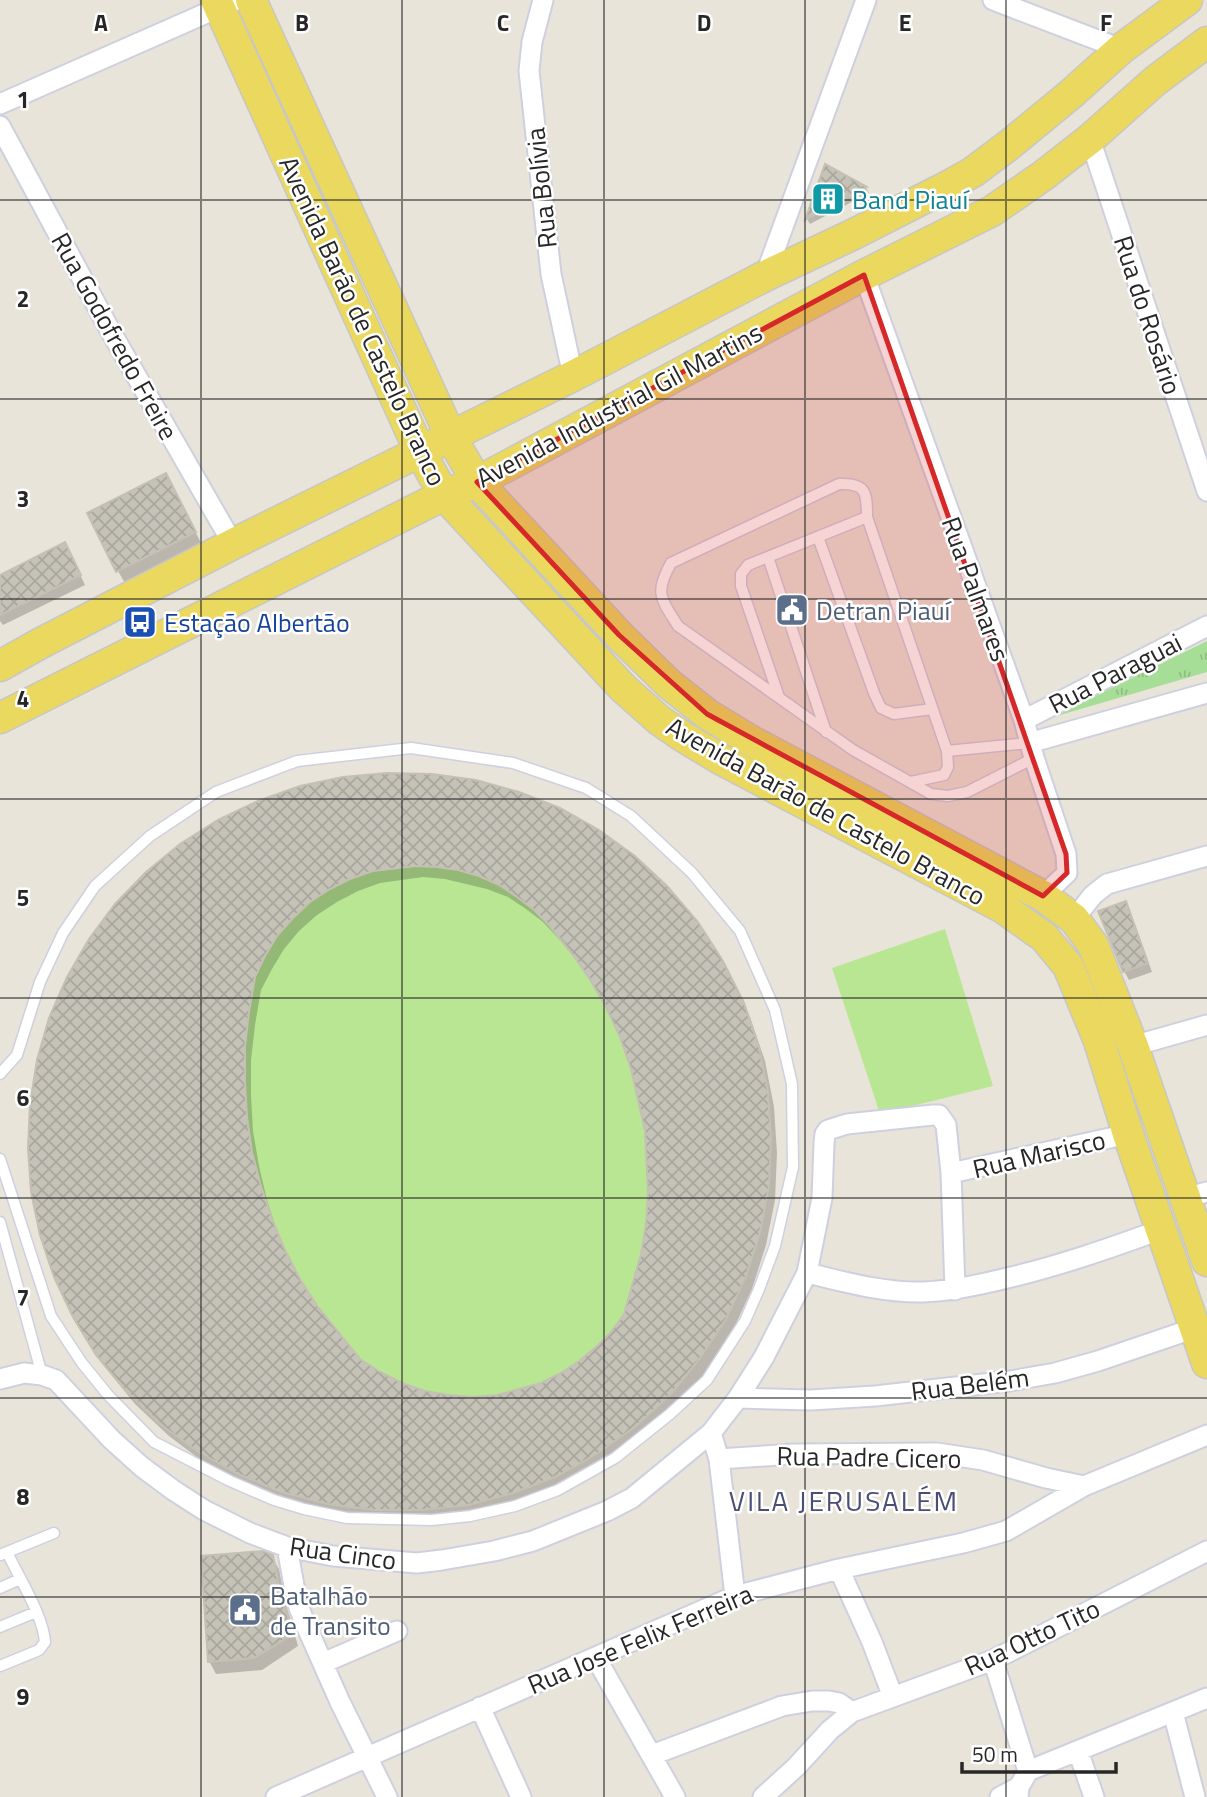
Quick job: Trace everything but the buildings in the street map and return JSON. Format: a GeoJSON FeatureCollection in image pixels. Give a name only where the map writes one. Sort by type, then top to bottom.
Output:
{"type":"FeatureCollection","features":[{"type":"Feature","properties":{"kind":"main road","name":"Avenida Barão de Castelo Branco"},"geometry":{"type":"LineString","coordinates":[[251,0],[451,437],[477,482],[619,635],[669,684],[707,715],[753,743],[1043,896],[1074,919],[1093,945],[1196,1195],[1207,1261]]}},
{"type":"Feature","properties":{"kind":"main road","name":"Avenida Industrial Gil Martins"},"geometry":{"type":"LineString","coordinates":[[0,666],[233,544],[573,376],[973,172],[1072,94],[1121,49],[1187,0]]}},
{"type":"Feature","properties":{"kind":"main road","name":"Avenida Barão de Castelo Branco"},"geometry":{"type":"LineString","coordinates":[[224,3],[420,452],[444,495],[623,688],[659,720],[720,759],[1003,908],[1044,937],[1068,966],[1099,1041],[1160,1230],[1207,1363]]}},
{"type":"Feature","properties":{"kind":"main road","name":"Avenida Industrial Gil Martins"},"geometry":{"type":"LineString","coordinates":[[0,718],[444,495],[477,482],[864,275],[992,211],[1090,139],[1207,42]]}},
{"type":"Feature","properties":{"kind":"street","name":"Rua Bolívia"},"geometry":{"type":"LineString","coordinates":[[543,0],[532,41],[529,71],[551,274],[573,376]]}},
{"type":"Feature","properties":{"kind":"street"},"geometry":{"type":"LineString","coordinates":[[765,276],[866,0]]}},
{"type":"Feature","properties":{"kind":"street"},"geometry":{"type":"LineString","coordinates":[[993,0],[1121,49]]}},
{"type":"Feature","properties":{"kind":"street"},"geometry":{"type":"LineString","coordinates":[[0,104],[224,3]]}},
{"type":"Feature","properties":{"kind":"street","name":"Rua Godofredo Freire"},"geometry":{"type":"LineString","coordinates":[[0,126],[111,332],[233,544]]}},
{"type":"Feature","properties":{"kind":"street","name":"Rua do Rosário"},"geometry":{"type":"LineString","coordinates":[[1090,139],[1207,491]]}},
{"type":"Feature","properties":{"kind":"street","name":"Rua Palmares"},"geometry":{"type":"LineString","coordinates":[[864,275],[1024,720],[1066,854],[1066,875],[1043,896]]}},
{"type":"Feature","properties":{"kind":"street","name":"Rua Paraguai"},"geometry":{"type":"LineString","coordinates":[[1024,720],[1207,626]]}},
{"type":"Feature","properties":{"kind":"street"},"geometry":{"type":"LineString","coordinates":[[1032,751],[1207,693]]}},
{"type":"Feature","properties":{"kind":"street"},"geometry":{"type":"LineString","coordinates":[[1074,919],[1093,895],[1107,884],[1207,856]]}},
{"type":"Feature","properties":{"kind":"street"},"geometry":{"type":"LineString","coordinates":[[1133,1046],[1207,1026]]}},
{"type":"Feature","properties":{"kind":"street","name":"Rua Cinco"},"geometry":{"type":"LineString","coordinates":[[42,1375],[56,1380],[112,1440],[173,1490],[239,1528],[287,1547],[333,1556],[417,1563],[494,1551],[585,1520],[632,1498],[711,1433],[738,1398],[764,1357],[807,1273],[822,1198],[824,1143],[828,1130],[847,1124],[939,1115],[946,1125],[951,1173]]}},
{"type":"Feature","properties":{"kind":"street","name":"Rua Marisco"},"geometry":{"type":"LineString","coordinates":[[951,1173],[1128,1134]]}},
{"type":"Feature","properties":{"kind":"street"},"geometry":{"type":"LineString","coordinates":[[951,1173],[955,1290]]}},
{"type":"Feature","properties":{"kind":"street"},"geometry":{"type":"LineString","coordinates":[[807,1273],[879,1289],[920,1292],[955,1290],[1046,1269],[1160,1230]]}},
{"type":"Feature","properties":{"kind":"street","name":"Rua Belém"},"geometry":{"type":"LineString","coordinates":[[738,1398],[824,1399],[875,1396],[1010,1381],[1055,1373],[1098,1361],[1195,1328]]}},
{"type":"Feature","properties":{"kind":"street"},"geometry":{"type":"LineString","coordinates":[[0,1379],[24,1373],[42,1375]]}},
{"type":"Feature","properties":{"kind":"street"},"geometry":{"type":"LineString","coordinates":[[711,1433],[719,1458],[735,1595]]}},
{"type":"Feature","properties":{"kind":"street","name":"Rua Jose Felix Ferreira"},"geometry":{"type":"LineString","coordinates":[[276,1797],[735,1595],[1006,1531],[1084,1486],[1207,1435]]}},
{"type":"Feature","properties":{"kind":"street","name":"Rua Padre Cicero"},"geometry":{"type":"LineString","coordinates":[[719,1458],[794,1454],[937,1453],[983,1460],[1084,1486]]}},
{"type":"Feature","properties":{"kind":"street"},"geometry":{"type":"LineString","coordinates":[[287,1547],[297,1602],[387,1797]]}},
{"type":"Feature","properties":{"kind":"street","name":"Rua Otto Tito"},"geometry":{"type":"LineString","coordinates":[[852,1712],[993,1660],[1207,1551]]}},
{"type":"Feature","properties":{"kind":"street"},"geometry":{"type":"LineString","coordinates":[[839,1569],[893,1697]]}},
{"type":"Feature","properties":{"kind":"street"},"geometry":{"type":"LineString","coordinates":[[323,1663],[397,1632]]}},
{"type":"Feature","properties":{"kind":"street"},"geometry":{"type":"LineString","coordinates":[[596,1658],[675,1797]]}},
{"type":"Feature","properties":{"kind":"street"},"geometry":{"type":"LineString","coordinates":[[993,1660],[1022,1785]]}},
{"type":"Feature","properties":{"kind":"street"},"geometry":{"type":"LineString","coordinates":[[1000,1797],[1078,1751],[1207,1698]]}},
{"type":"Feature","properties":{"kind":"street"},"geometry":{"type":"LineString","coordinates":[[652,1755],[782,1706],[829,1701],[839,1703],[852,1712],[830,1730],[796,1768],[764,1797]]}},
{"type":"Feature","properties":{"kind":"street"},"geometry":{"type":"LineString","coordinates":[[480,1707],[521,1797]]}},
{"type":"Feature","properties":{"kind":"street"},"geometry":{"type":"LineString","coordinates":[[1173,1712],[1195,1797]]}},
{"type":"Feature","properties":{"kind":"street"},"geometry":{"type":"LineString","coordinates":[[1078,1751],[1094,1797]]}},
{"type":"Feature","properties":{"kind":"lane"},"geometry":{"type":"LineString","coordinates":[[910,782],[944,775],[948,767],[947,751],[867,517],[867,498],[863,490],[855,483],[839,484],[671,563],[661,580],[662,600],[678,626],[853,750],[931,794],[948,796],[967,792],[1032,751]]}},
{"type":"Feature","properties":{"kind":"lane"},"geometry":{"type":"LineString","coordinates":[[779,698],[741,586],[741,574],[748,565],[867,517]]}},
{"type":"Feature","properties":{"kind":"lane"},"geometry":{"type":"LineString","coordinates":[[818,537],[881,708],[894,715],[932,709]]}},
{"type":"Feature","properties":{"kind":"lane"},"geometry":{"type":"LineString","coordinates":[[768,557],[826,732]]}},
{"type":"Feature","properties":{"kind":"lane"},"geometry":{"type":"LineString","coordinates":[[0,1074],[17,1055],[40,982],[63,933],[95,886],[150,836],[216,792],[297,761],[411,748],[513,763],[586,788],[631,816],[692,873],[740,931],[775,1010],[792,1084],[793,1167],[775,1246],[759,1289],[745,1321],[707,1380],[615,1458],[558,1490],[515,1506],[470,1516],[432,1520],[347,1518],[303,1509],[230,1481],[154,1443],[107,1395],[51,1316],[0,1159]]}},
{"type":"Feature","properties":{"kind":"lane"},"geometry":{"type":"LineString","coordinates":[[947,751],[1032,751]]}},
{"type":"Feature","properties":{"kind":"lane"},"geometry":{"type":"LineString","coordinates":[[0,1222],[42,1375]]}},
{"type":"Feature","properties":{"kind":"lane"},"geometry":{"type":"LineString","coordinates":[[0,1666],[39,1650],[46,1642],[36,1612],[4,1554],[54,1533]]}},
{"type":"Feature","properties":{"kind":"lane"},"geometry":{"type":"LineString","coordinates":[[0,1588],[20,1579]]}},
{"type":"Feature","properties":{"kind":"lane"},"geometry":{"type":"LineString","coordinates":[[0,1627],[36,1612]]}},
{"type":"Feature","properties":{"kind":"highlighted area"},"geometry":{"type":"Polygon","coordinates":[[[864,275],[1066,854],[1067,873],[1043,896],[707,714],[619,635],[477,482],[864,275]]]}},
{"type":"Feature","properties":{"kind":"green space"},"geometry":{"type":"Polygon","coordinates":[[[1207,641],[1207,672],[1050,718],[1207,641]]]}},
{"type":"Feature","properties":{"kind":"green space"},"geometry":{"type":"Polygon","coordinates":[[[395,775],[431,776],[467,782],[536,803],[599,837],[655,882],[700,938],[734,1001],[755,1070],[761,1106],[761,1178],[755,1214],[734,1283],[700,1346],[655,1402],[599,1447],[536,1481],[467,1502],[431,1508],[395,1509],[359,1508],[323,1502],[254,1481],[191,1447],[135,1402],[90,1346],[56,1283],[35,1214],[29,1178],[28,1142],[29,1106],[35,1070],[56,1001],[90,938],[135,882],[191,837],[254,803],[323,782],[359,776],[395,775]]]}},
{"type":"Feature","properties":{"kind":"green space"},"geometry":{"type":"Polygon","coordinates":[[[945,929],[993,1086],[880,1114],[832,968],[945,929]]]}},
{"type":"Feature","properties":{"kind":"place","name":"Band Piauí"},"geometry":{"type":"Point","coordinates":[828,199]}},
{"type":"Feature","properties":{"kind":"place","name":"Detran Piauí"},"geometry":{"type":"Point","coordinates":[792,610]}},
{"type":"Feature","properties":{"kind":"place","name":"Estação Albertão"},"geometry":{"type":"Point","coordinates":[140,622]}},
{"type":"Feature","properties":{"kind":"place","name":"Batalhão de Transito"},"geometry":{"type":"Point","coordinates":[245,1610]}},
{"type":"Feature","properties":{"kind":"district","name":"VILA JERUSALÉM"},"geometry":{"type":"Point","coordinates":[844,1500]}}]}
